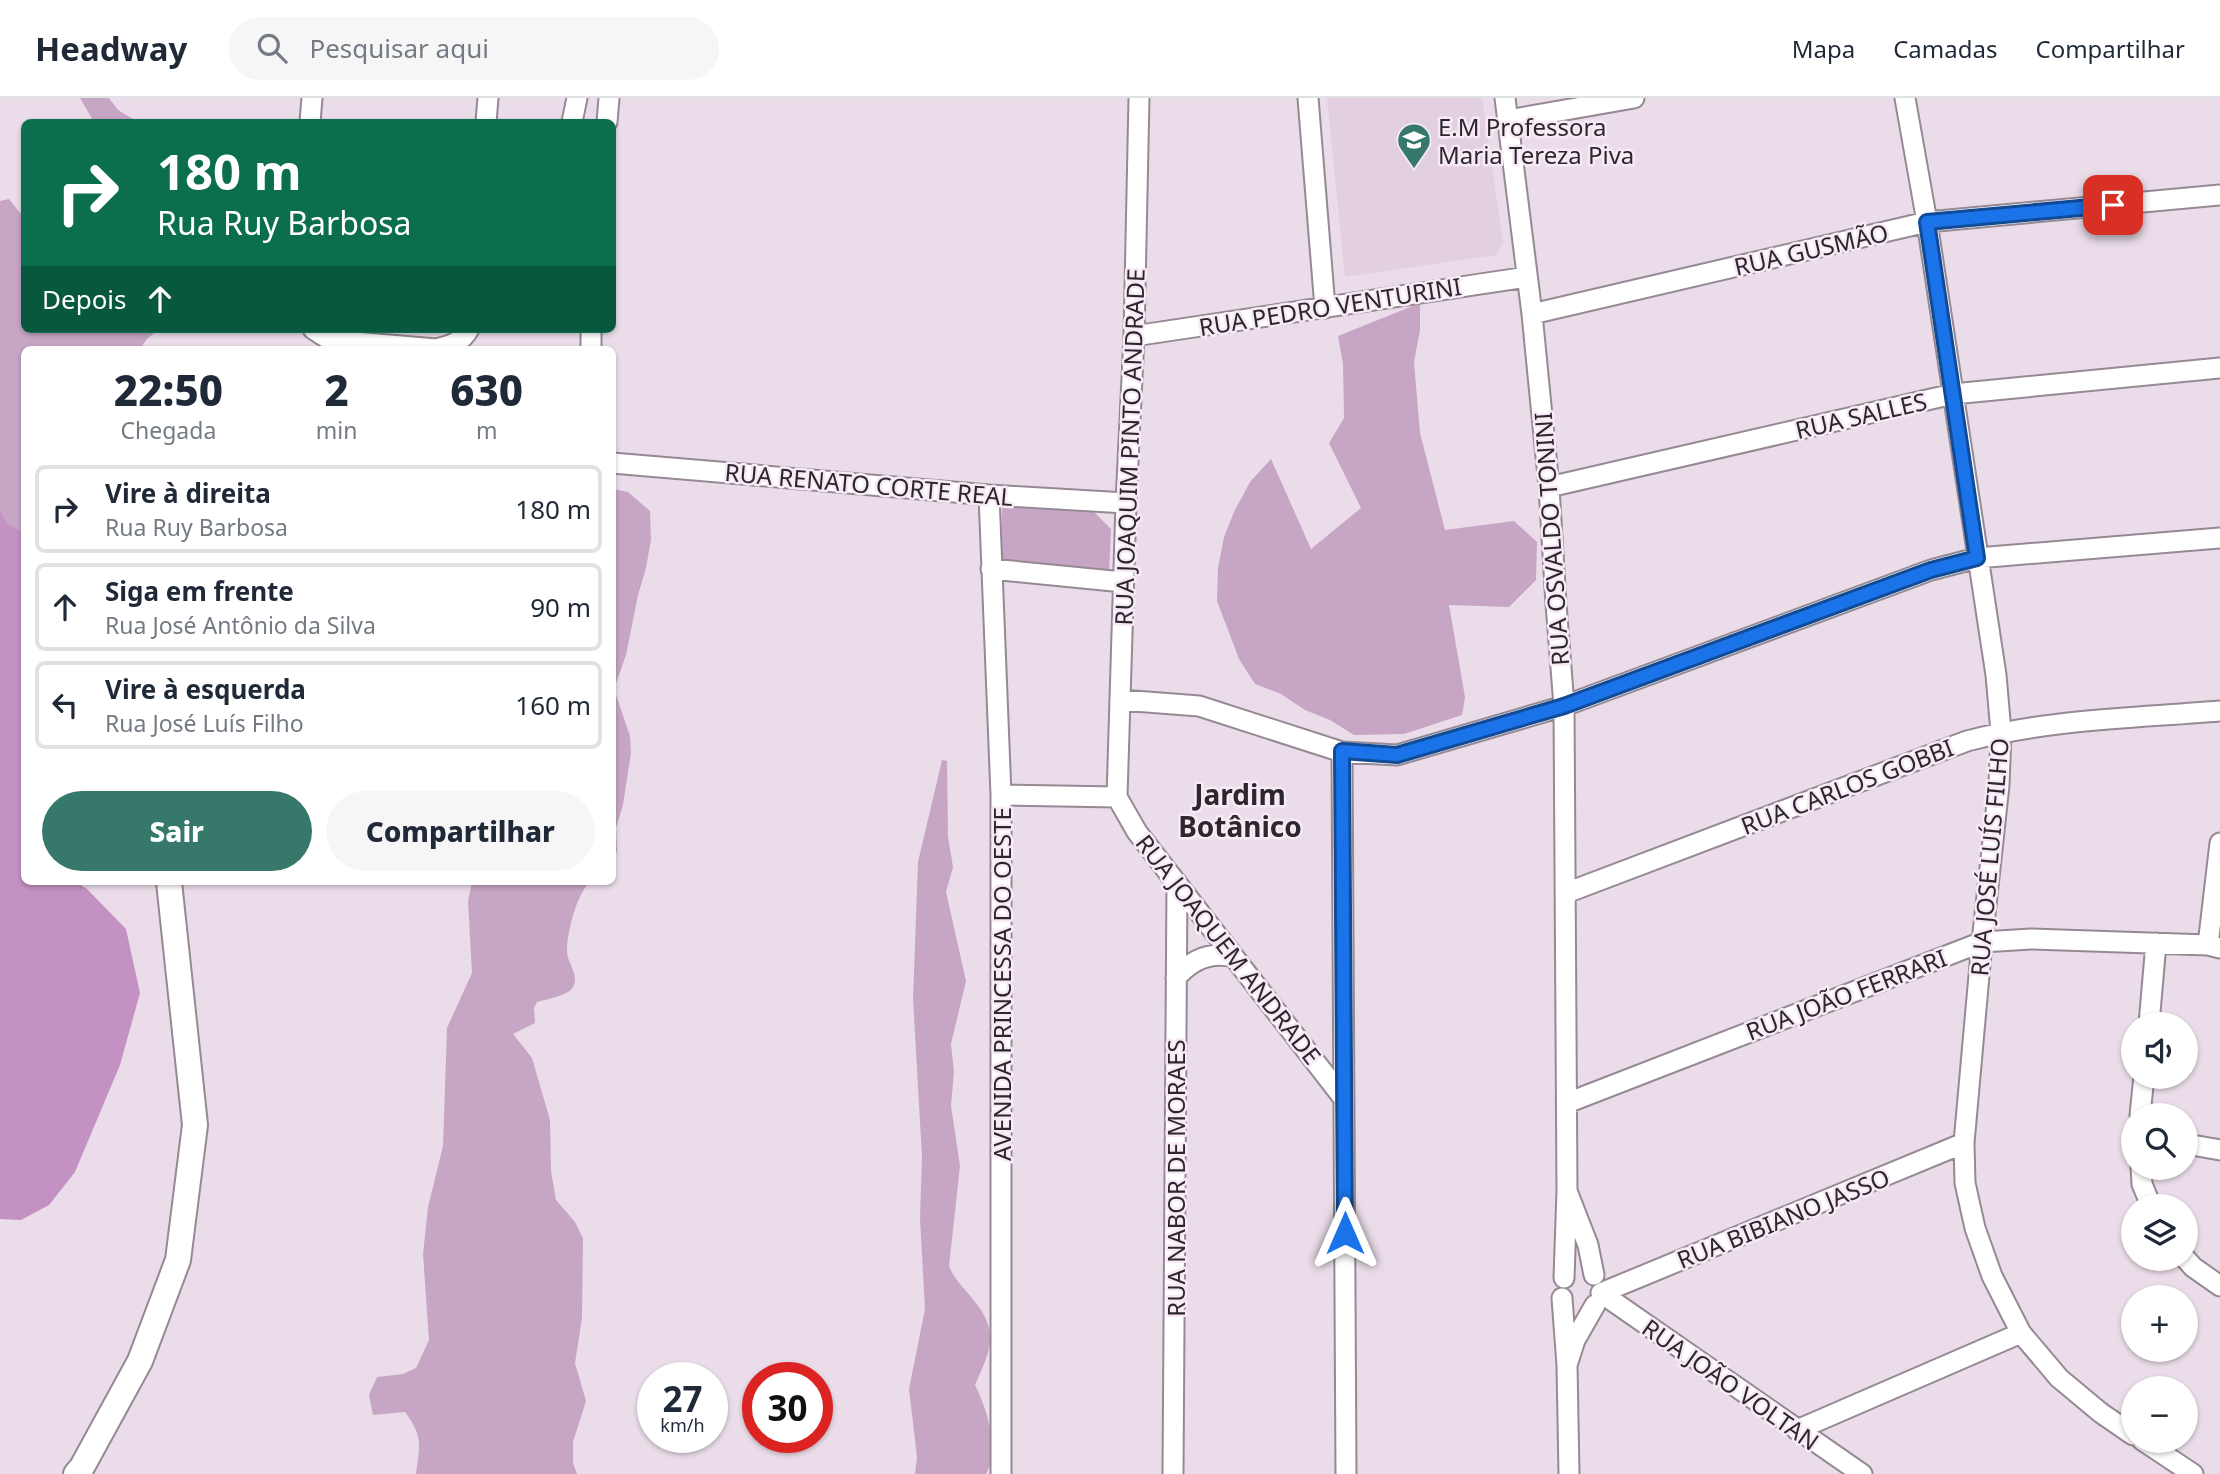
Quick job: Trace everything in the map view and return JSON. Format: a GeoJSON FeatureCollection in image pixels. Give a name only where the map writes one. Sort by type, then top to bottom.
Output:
{"type":"FeatureCollection","features":[{"type":"Feature","properties":{"kind":"street"},"geometry":{"type":"LineString","coordinates":[[310,119],[312,98]]}},
{"type":"Feature","properties":{"kind":"street"},"geometry":{"type":"LineString","coordinates":[[486,119],[488,98]]}},
{"type":"Feature","properties":{"kind":"street"},"geometry":{"type":"LineString","coordinates":[[573,119],[577,98]]}},
{"type":"Feature","properties":{"kind":"street"},"geometry":{"type":"LineString","coordinates":[[607,119],[609,98]]}},
{"type":"Feature","properties":{"kind":"street","name":"RUA JOAQUIM PINTO ANDRADE"},"geometry":{"type":"LineString","coordinates":[[1117,797],[1134,335],[1139,98]]}},
{"type":"Feature","properties":{"kind":"street"},"geometry":{"type":"LineString","coordinates":[[1308,98],[1325,308]]}},
{"type":"Feature","properties":{"kind":"street","name":"RUA OSVALDO TONINI"},"geometry":{"type":"LineString","coordinates":[[1505,98],[1532,314],[1549,487],[1564,706],[1567,1191],[1564,1278],[1561,1284],[1567,1365],[1569,1474]]}},
{"type":"Feature","properties":{"kind":"street"},"geometry":{"type":"LineString","coordinates":[[1508,120],[1634,98]]}},
{"type":"Feature","properties":{"kind":"street","name":"RUA JOSÉ LUÍS FILHO"},"geometry":{"type":"LineString","coordinates":[[1905,98],[1927,222],[1996,675],[2001,732],[1999,785],[1964,1143],[1965,1183],[1975,1228],[1992,1276],[2021,1333],[2059,1378],[2121,1427]]}},
{"type":"Feature","properties":{"kind":"street","name":"RUA GUSMÃO"},"geometry":{"type":"LineString","coordinates":[[1532,314],[1927,222],[2220,195]]}},
{"type":"Feature","properties":{"kind":"street","name":"RUA PEDRO VENTURINI"},"geometry":{"type":"LineString","coordinates":[[1134,335],[1527,277]]}},
{"type":"Feature","properties":{"kind":"street"},"geometry":{"type":"LineString","coordinates":[[319,333],[330,340],[401,346]]}},
{"type":"Feature","properties":{"kind":"street"},"geometry":{"type":"LineString","coordinates":[[450,346],[467,333]]}},
{"type":"Feature","properties":{"kind":"street","name":"RUA SALLES"},"geometry":{"type":"LineString","coordinates":[[1549,487],[1953,394],[2220,368]]}},
{"type":"Feature","properties":{"kind":"street","name":"RUA RENATO CORTE REAL"},"geometry":{"type":"LineString","coordinates":[[616,463],[989,495],[1126,503]]}},
{"type":"Feature","properties":{"kind":"street","name":"AVENIDA PRINCESSA DO OESTE"},"geometry":{"type":"LineString","coordinates":[[989,495],[1002,795],[1002,1474]]}},
{"type":"Feature","properties":{"kind":"street"},"geometry":{"type":"LineString","coordinates":[[1121,700],[1199,706],[1342,751],[1397,755],[1564,706],[1931,570],[1977,558],[2220,538]]}},
{"type":"Feature","properties":{"kind":"street"},"geometry":{"type":"LineString","coordinates":[[991,569],[1124,582]]}},
{"type":"Feature","properties":{"kind":"street","name":"RUA CARLOS GOBBI"},"geometry":{"type":"LineString","coordinates":[[1566,893],[1967,741],[2001,732],[2052,725],[2220,711]]}},
{"type":"Feature","properties":{"kind":"street"},"geometry":{"type":"LineString","coordinates":[[1342,751],[1346,1474]]}},
{"type":"Feature","properties":{"kind":"street"},"geometry":{"type":"LineString","coordinates":[[1002,795],[1117,797]]}},
{"type":"Feature","properties":{"kind":"street","name":"RUA JOAQUEM ANDRADE"},"geometry":{"type":"LineString","coordinates":[[1117,797],[1137,832],[1344,1099]]}},
{"type":"Feature","properties":{"kind":"street"},"geometry":{"type":"LineString","coordinates":[[2214,946],[2220,843]]}},
{"type":"Feature","properties":{"kind":"street","name":"RUA NABOR DE MORAES"},"geometry":{"type":"LineString","coordinates":[[1173,1474],[1177,883]]}},
{"type":"Feature","properties":{"kind":"street"},"geometry":{"type":"LineString","coordinates":[[76,1474],[140,1361],[178,1259],[195,1125],[169,885]]}},
{"type":"Feature","properties":{"kind":"street","name":"RUA JOÃO FERRARI"},"geometry":{"type":"LineString","coordinates":[[1567,1103],[1982,942],[2031,939],[2214,946]]}},
{"type":"Feature","properties":{"kind":"street"},"geometry":{"type":"LineString","coordinates":[[2150,1012],[2156,943]]}},
{"type":"Feature","properties":{"kind":"street"},"geometry":{"type":"LineString","coordinates":[[1176,978],[1187,965],[1207,956],[1221,954],[1234,957]]}},
{"type":"Feature","properties":{"kind":"street","name":"RUA BIBIANO JASSO"},"geometry":{"type":"LineString","coordinates":[[1597,1291],[1964,1143]]}},
{"type":"Feature","properties":{"kind":"street"},"geometry":{"type":"LineString","coordinates":[[2198,1146],[2220,1150]]}},
{"type":"Feature","properties":{"kind":"street","name":"RUA OSVALDO TONINI"},"geometry":{"type":"LineString","coordinates":[[1567,1191],[1588,1245],[1597,1291],[1567,1365]]}},
{"type":"Feature","properties":{"kind":"street"},"geometry":{"type":"LineString","coordinates":[[1562,1298],[1565,1304],[1577,1310],[1590,1308],[1597,1291],[1583,1270],[1564,1278]]}},
{"type":"Feature","properties":{"kind":"street"},"geometry":{"type":"LineString","coordinates":[[2198,1271],[2220,1286]]}},
{"type":"Feature","properties":{"kind":"street","name":"RUA JOÃO VOLTAN"},"geometry":{"type":"LineString","coordinates":[[1597,1291],[1862,1474]]}},
{"type":"Feature","properties":{"kind":"street"},"geometry":{"type":"LineString","coordinates":[[1797,1430],[2021,1333]]}},
{"type":"Feature","properties":{"kind":"street"},"geometry":{"type":"LineString","coordinates":[[2162,1453],[2193,1474]]}},
{"type":"Feature","properties":{"kind":"shaded area"},"geometry":{"type":"Polygon","coordinates":[[[80,98],[109,98],[118,110],[133,119],[92,119],[80,98]]]}},
{"type":"Feature","properties":{"kind":"shaded area","name":"E.M Professora Maria Tereza Piva"},"geometry":{"type":"Polygon","coordinates":[[[1327,98],[1482,98],[1503,243],[1497,255],[1345,277],[1327,98]]]}},
{"type":"Feature","properties":{"kind":"shaded area"},"geometry":{"type":"Polygon","coordinates":[[[9,199],[21,214],[21,333],[154,333],[142,346],[21,346],[21,556],[0,544],[0,201],[9,199]]]}},
{"type":"Feature","properties":{"kind":"shaded area"},"geometry":{"type":"Polygon","coordinates":[[[1420,303],[1420,330],[1414,362],[1420,433],[1445,530],[1514,521],[1537,542],[1536,580],[1509,607],[1449,605],[1465,697],[1462,715],[1404,734],[1354,735],[1330,720],[1305,710],[1281,694],[1255,684],[1239,659],[1217,601],[1218,568],[1224,537],[1234,512],[1250,482],[1271,459],[1311,549],[1361,508],[1329,443],[1344,418],[1343,364],[1338,336],[1420,303]]]}},
{"type":"Feature","properties":{"kind":"shaded area"},"geometry":{"type":"Polygon","coordinates":[[[616,490],[628,492],[650,511],[651,540],[626,655],[616,683],[616,490]]]}},
{"type":"Feature","properties":{"kind":"shaded area"},"geometry":{"type":"Polygon","coordinates":[[[1002,500],[1094,512],[1111,529],[1109,574],[1002,565],[1002,500]]]}},
{"type":"Feature","properties":{"kind":"shaded area"},"geometry":{"type":"Polygon","coordinates":[[[0,510],[7,524],[21,531],[21,885],[81,885],[87,889],[126,929],[140,993],[120,1065],[75,1172],[49,1205],[21,1220],[0,1219],[0,510]]]}},
{"type":"Feature","properties":{"kind":"shaded area"},"geometry":{"type":"Polygon","coordinates":[[[616,695],[630,736],[631,753],[623,805],[616,828],[616,695]]]}},
{"type":"Feature","properties":{"kind":"shaded area"},"geometry":{"type":"Polygon","coordinates":[[[942,760],[947,761],[948,837],[953,867],[946,892],[966,981],[951,1044],[954,1072],[951,1106],[960,1166],[949,1266],[981,1310],[989,1331],[988,1350],[975,1385],[984,1406],[992,1442],[986,1474],[915,1474],[917,1457],[909,1389],[925,1309],[920,1218],[922,1157],[913,999],[918,862],[942,760]]]}},
{"type":"Feature","properties":{"kind":"shaded area"},"geometry":{"type":"Polygon","coordinates":[[[471,885],[587,885],[577,904],[567,943],[567,955],[575,978],[573,987],[562,995],[537,1002],[534,1008],[535,1023],[513,1034],[532,1058],[550,1120],[551,1171],[556,1200],[575,1222],[583,1238],[582,1318],[575,1363],[586,1401],[573,1442],[573,1463],[577,1474],[416,1474],[419,1441],[411,1420],[405,1412],[373,1415],[369,1395],[377,1377],[403,1374],[416,1368],[429,1340],[423,1254],[428,1207],[443,1146],[447,1028],[472,973],[468,901],[471,885]]]}},
{"type":"Feature","properties":{"kind":"place","name":"E.M Professora Maria Tereza Piva"},"geometry":{"type":"Point","coordinates":[1414,170]}},
{"type":"Feature","properties":{"kind":"district","name":"Jardim Botânico"},"geometry":{"type":"Point","coordinates":[1240,810]}},
{"type":"Feature","properties":{"kind":"route"},"geometry":{"type":"LineString","coordinates":[[1345,1233],[1342,751],[1397,755],[1564,706],[1931,570],[1977,558],[1927,222],[2113,205]]}}]}
